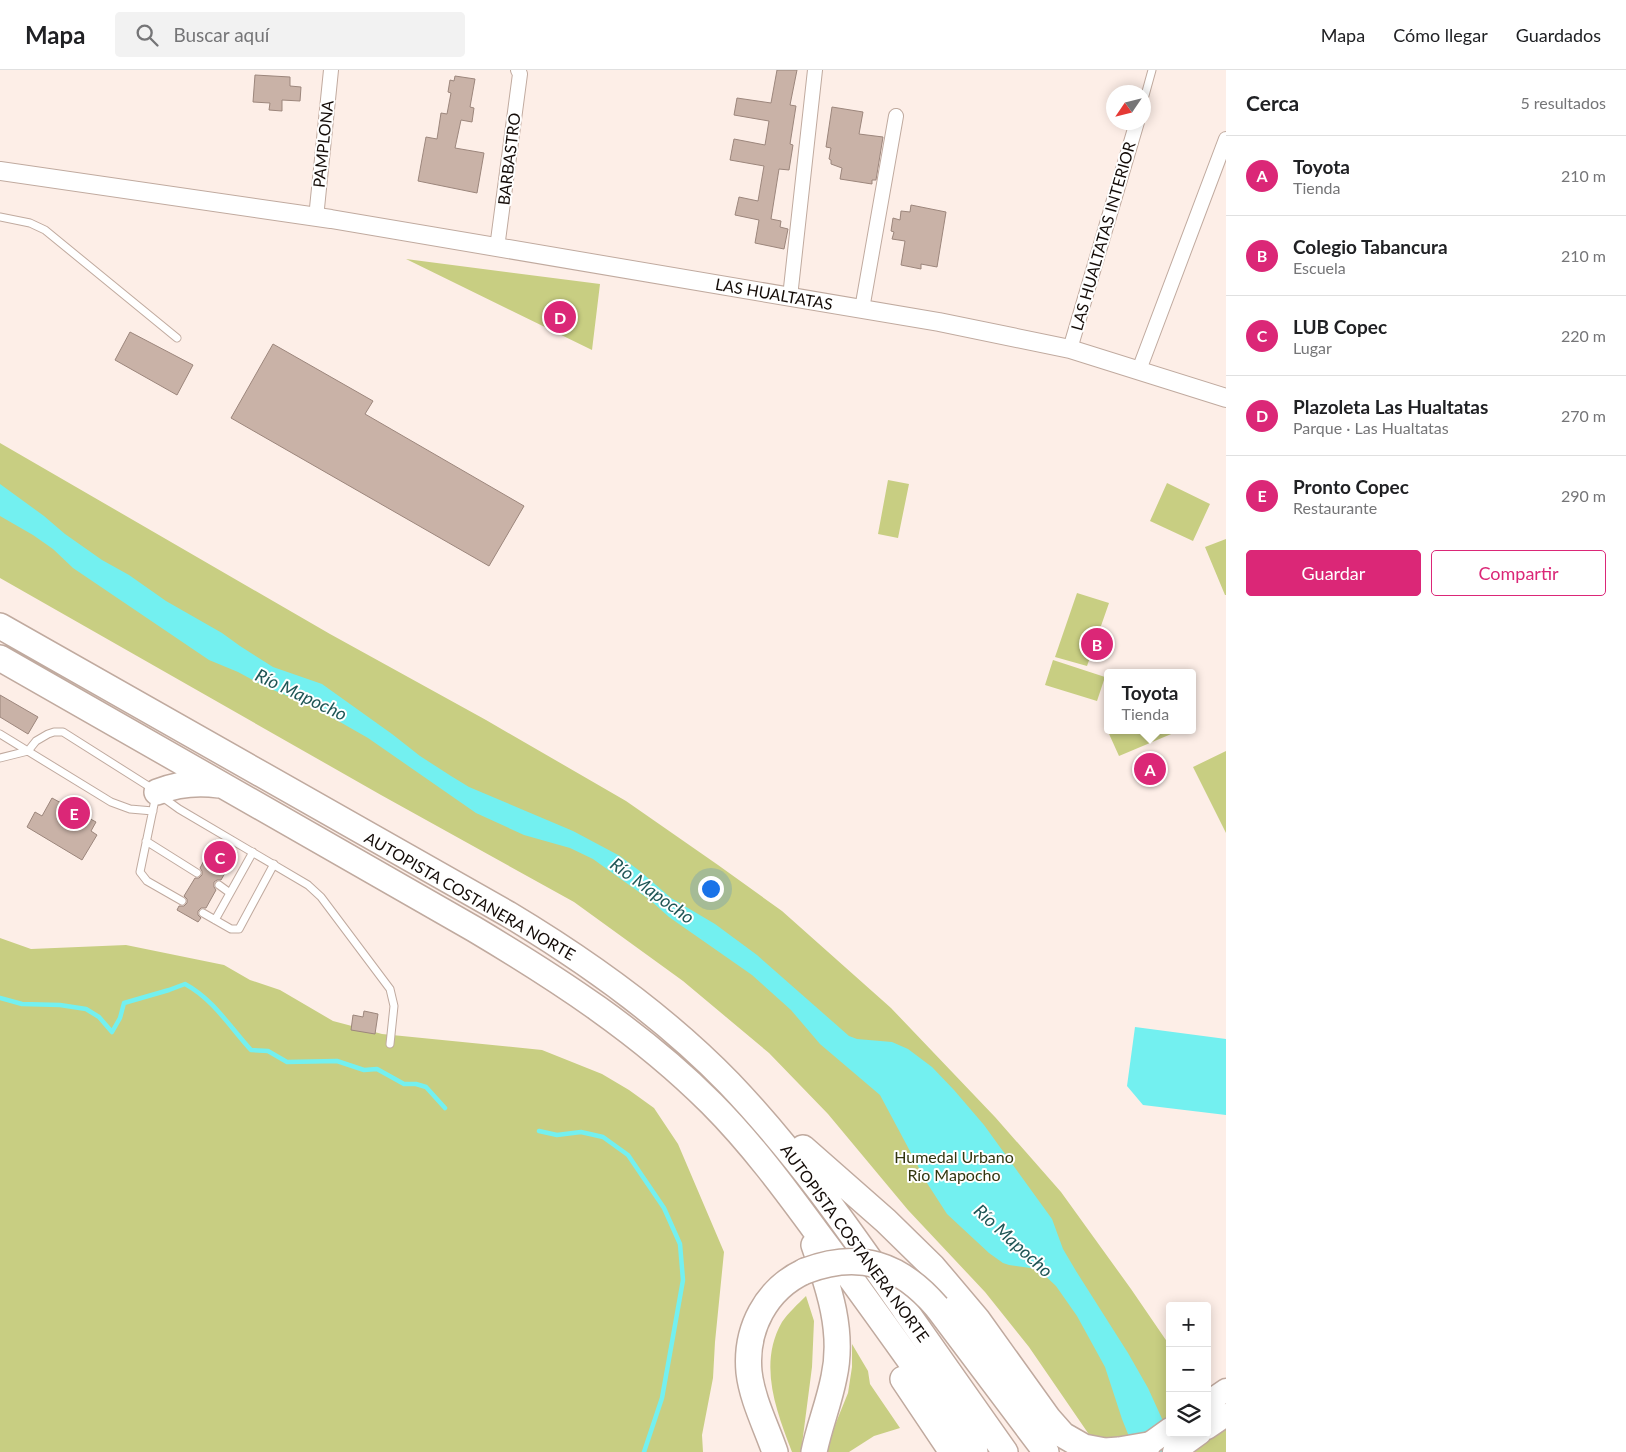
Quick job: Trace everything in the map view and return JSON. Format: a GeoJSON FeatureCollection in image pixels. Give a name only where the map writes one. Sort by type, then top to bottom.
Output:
{"type":"FeatureCollection","features":[{"type":"Feature","properties":{"kind":"highway","name":"AUTOPISTA COSTANERA NORTE"},"geometry":{"type":"LineString","coordinates":[[0,626],[508,914],[553,941],[614,984],[668,1026],[728,1082],[796,1158],[1005,1452]]}},
{"type":"Feature","properties":{"kind":"highway","name":"AUTOPISTA COSTANERA NORTE"},"geometry":{"type":"LineString","coordinates":[[0,658],[481,933],[546,973],[611,1017],[712,1103],[755,1150],[846,1271],[975,1452]]}},
{"type":"Feature","properties":{"kind":"highway"},"geometry":{"type":"LineString","coordinates":[[155,802],[180,784],[193,783],[226,786]]}},
{"type":"Feature","properties":{"kind":"highway"},"geometry":{"type":"LineString","coordinates":[[755,1112],[792,1139],[910,1244],[956,1293],[1056,1429],[1070,1440],[1084,1447],[1105,1450],[1143,1448]]}},
{"type":"Feature","properties":{"kind":"highway"},"geometry":{"type":"LineString","coordinates":[[796,1204],[829,1289],[838,1335],[838,1352],[834,1378],[814,1452]]}},
{"type":"Feature","properties":{"kind":"highway"},"geometry":{"type":"LineString","coordinates":[[775,1452],[751,1382],[750,1341],[759,1315],[772,1295],[788,1280],[817,1266],[841,1261],[865,1262],[878,1265],[890,1269],[911,1281],[937,1307],[1046,1452]]}},
{"type":"Feature","properties":{"kind":"highway"},"geometry":{"type":"LineString","coordinates":[[846,1271],[902,1377],[952,1452]]}},
{"type":"Feature","properties":{"kind":"main road"},"geometry":{"type":"LineString","coordinates":[[1211,1400],[1226,1390]]}},
{"type":"Feature","properties":{"kind":"main road"},"geometry":{"type":"LineString","coordinates":[[1211,1425],[1226,1415]]}},
{"type":"Feature","properties":{"kind":"main road"},"geometry":{"type":"LineString","coordinates":[[1143,1448],[1166,1432]]}},
{"type":"Feature","properties":{"kind":"main road"},"geometry":{"type":"LineString","coordinates":[[1174,1452],[1195,1437]]}},
{"type":"Feature","properties":{"kind":"street","name":"PAMPLONA"},"geometry":{"type":"LineString","coordinates":[[316,218],[331,70]]}},
{"type":"Feature","properties":{"kind":"street","name":"BARBASTRO"},"geometry":{"type":"LineString","coordinates":[[497,248],[520,74],[518,70]]}},
{"type":"Feature","properties":{"kind":"street"},"geometry":{"type":"LineString","coordinates":[[790,297],[816,70]]}},
{"type":"Feature","properties":{"kind":"street"},"geometry":{"type":"LineString","coordinates":[[862,309],[896,116]]}},
{"type":"Feature","properties":{"kind":"street","name":"LAS HUALTATAS INTERIOR"},"geometry":{"type":"LineString","coordinates":[[1070,349],[1134,130]]}},
{"type":"Feature","properties":{"kind":"street"},"geometry":{"type":"LineString","coordinates":[[1140,370],[1226,139]]}},
{"type":"Feature","properties":{"kind":"street","name":"LAS HUALTATAS"},"geometry":{"type":"LineString","coordinates":[[0,171],[316,218],[693,279],[939,322],[1070,349],[1226,398]]}},
{"type":"Feature","properties":{"kind":"lane"},"geometry":{"type":"LineString","coordinates":[[1148,85],[1152,70]]}},
{"type":"Feature","properties":{"kind":"lane"},"geometry":{"type":"LineString","coordinates":[[0,217],[30,224],[45,230],[177,338]]}},
{"type":"Feature","properties":{"kind":"lane"},"geometry":{"type":"LineString","coordinates":[[0,758],[28,751],[41,737],[54,732],[63,732],[148,785],[155,802],[140,869],[141,875],[147,881],[182,901]]}},
{"type":"Feature","properties":{"kind":"lane"},"geometry":{"type":"LineString","coordinates":[[0,734],[111,802],[130,809],[155,802],[179,809],[308,884],[321,897],[390,989],[394,1006],[390,1044]]}},
{"type":"Feature","properties":{"kind":"lane"},"geometry":{"type":"LineString","coordinates":[[146,841],[198,873]]}},
{"type":"Feature","properties":{"kind":"lane"},"geometry":{"type":"LineString","coordinates":[[215,920],[253,852]]}},
{"type":"Feature","properties":{"kind":"lane"},"geometry":{"type":"LineString","coordinates":[[203,913],[234,930],[241,927],[274,864]]}},
{"type":"Feature","properties":{"kind":"lane"},"geometry":{"type":"LineString","coordinates":[[219,886],[230,893]]}},
{"type":"Feature","properties":{"kind":"green space"},"geometry":{"type":"Polygon","coordinates":[[[406,259],[600,284],[592,350],[406,259]]]}},
{"type":"Feature","properties":{"kind":"green space","name":"Humedal Urbano Río Mapocho"},"geometry":{"type":"Polygon","coordinates":[[[0,443],[330,634],[486,720],[626,801],[718,865],[782,911],[891,1008],[995,1117],[1061,1192],[1166,1340],[1166,1437],[1211,1437],[1211,1408],[1226,1429],[1226,1452],[1101,1452],[1029,1347],[985,1292],[908,1210],[828,1114],[769,1053],[683,981],[574,902],[381,795],[0,578],[0,443]]]}},
{"type":"Feature","properties":{"kind":"green space"},"geometry":{"type":"Polygon","coordinates":[[[888,480],[909,484],[898,538],[878,534],[888,480]]]}},
{"type":"Feature","properties":{"kind":"green space"},"geometry":{"type":"Polygon","coordinates":[[[1167,483],[1210,504],[1193,541],[1150,521],[1167,483]]]}},
{"type":"Feature","properties":{"kind":"green space"},"geometry":{"type":"Polygon","coordinates":[[[1226,539],[1226,595],[1225,595],[1205,547],[1226,539]]]}},
{"type":"Feature","properties":{"kind":"green space"},"geometry":{"type":"Polygon","coordinates":[[[1077,593],[1109,603],[1087,666],[1055,657],[1077,593]]]}},
{"type":"Feature","properties":{"kind":"green space"},"geometry":{"type":"Polygon","coordinates":[[[1053,660],[1104,677],[1097,701],[1045,685],[1053,660]]]}},
{"type":"Feature","properties":{"kind":"green space"},"geometry":{"type":"Polygon","coordinates":[[[1109,734],[1171,734],[1119,756],[1109,734]]]}},
{"type":"Feature","properties":{"kind":"green space"},"geometry":{"type":"Polygon","coordinates":[[[1226,751],[1226,833],[1193,767],[1226,751]]]}},
{"type":"Feature","properties":{"kind":"green space"},"geometry":{"type":"Polygon","coordinates":[[[0,938],[31,949],[126,945],[224,965],[250,980],[280,990],[333,1021],[382,1034],[542,1050],[602,1074],[654,1108],[678,1144],[724,1252],[713,1378],[702,1435],[703,1452],[0,1452],[0,938]]]}},
{"type":"Feature","properties":{"kind":"green space"},"geometry":{"type":"Polygon","coordinates":[[[806,1296],[814,1321],[812,1367],[801,1452],[792,1452],[775,1403],[770,1371],[771,1354],[782,1322],[806,1296]]]}},
{"type":"Feature","properties":{"kind":"green space"},"geometry":{"type":"Polygon","coordinates":[[[852,1344],[868,1371],[870,1384],[900,1428],[874,1436],[849,1452],[827,1452],[835,1425],[848,1393],[852,1367],[852,1344]]]}},
{"type":"Feature","properties":{"kind":"water","name":"Río Mapocho"},"geometry":{"type":"Polygon","coordinates":[[[0,484],[102,560],[129,575],[166,601],[222,633],[273,667],[322,684],[420,756],[469,787],[573,831],[620,856],[671,898],[715,924],[757,955],[849,1036],[857,1039],[892,1042],[908,1049],[932,1067],[984,1125],[1052,1219],[1063,1249],[1148,1388],[1166,1428],[1166,1437],[1170,1437],[1177,1452],[1140,1452],[1128,1434],[1105,1367],[1077,1316],[1056,1286],[1038,1269],[1003,1263],[989,1253],[947,1214],[927,1183],[880,1095],[820,1044],[791,1010],[752,975],[669,917],[650,900],[593,859],[570,848],[524,835],[476,813],[368,738],[312,706],[209,660],[73,568],[53,549],[33,535],[0,516],[0,484]]]}},
{"type":"Feature","properties":{"kind":"water"},"geometry":{"type":"Polygon","coordinates":[[[1135,1027],[1226,1039],[1226,1115],[1143,1105],[1127,1086],[1135,1027]]]}},
{"type":"Feature","properties":{"kind":"building"},"geometry":{"type":"Polygon","coordinates":[[[777,70],[797,70],[790,105],[796,106],[790,144],[793,145],[789,170],[779,169],[771,219],[781,221],[780,227],[788,229],[784,249],[755,243],[759,220],[735,215],[739,197],[758,201],[764,166],[730,160],[734,139],[765,145],[769,121],[734,115],[737,98],[771,103],[777,70]]]}},
{"type":"Feature","properties":{"kind":"building"},"geometry":{"type":"Polygon","coordinates":[[[255,75],[290,77],[290,86],[301,87],[300,101],[282,100],[282,111],[269,110],[270,103],[253,102],[255,75]]]}},
{"type":"Feature","properties":{"kind":"building"},"geometry":{"type":"Polygon","coordinates":[[[455,76],[475,79],[470,107],[474,108],[472,122],[461,120],[455,148],[484,153],[477,193],[418,181],[426,137],[437,139],[441,113],[447,114],[451,93],[448,92],[450,80],[454,81],[455,76]]]}},
{"type":"Feature","properties":{"kind":"building"},"geometry":{"type":"Polygon","coordinates":[[[832,107],[863,112],[859,134],[883,137],[876,180],[872,180],[872,184],[840,179],[842,168],[831,164],[829,159],[831,148],[826,147],[832,107]]]}},
{"type":"Feature","properties":{"kind":"building"},"geometry":{"type":"Polygon","coordinates":[[[911,205],[946,212],[937,267],[921,264],[921,269],[901,265],[905,241],[892,239],[894,232],[891,231],[893,218],[900,220],[901,211],[910,212],[911,205]]]}},
{"type":"Feature","properties":{"kind":"building"},"geometry":{"type":"Polygon","coordinates":[[[130,332],[193,365],[177,395],[115,360],[130,332]]]}},
{"type":"Feature","properties":{"kind":"building"},"geometry":{"type":"Polygon","coordinates":[[[273,344],[373,401],[365,414],[524,506],[489,566],[231,418],[273,344]]]}},
{"type":"Feature","properties":{"kind":"building"},"geometry":{"type":"Polygon","coordinates":[[[0,695],[38,717],[28,734],[0,717],[0,695]]]}},
{"type":"Feature","properties":{"kind":"building"},"geometry":{"type":"Polygon","coordinates":[[[52,798],[96,822],[91,831],[97,835],[82,860],[27,827],[35,812],[42,816],[52,798]]]}},
{"type":"Feature","properties":{"kind":"building"},"geometry":{"type":"Polygon","coordinates":[[[215,840],[237,852],[221,880],[214,882],[216,890],[206,908],[201,908],[198,911],[198,915],[201,918],[198,922],[177,910],[179,906],[184,906],[187,903],[187,899],[184,896],[195,878],[199,878],[202,875],[200,868],[215,840]]]}},
{"type":"Feature","properties":{"kind":"building"},"geometry":{"type":"Polygon","coordinates":[[[364,1011],[378,1014],[375,1034],[351,1030],[353,1015],[363,1017],[364,1011]]]}},
{"type":"Feature","properties":{"kind":"waterway"},"geometry":{"type":"LineString","coordinates":[[0,998],[22,1004],[60,1005],[86,1009],[99,1017],[112,1032],[120,1018],[124,1003],[185,984],[213,1005],[251,1050],[268,1051],[287,1062],[337,1061],[364,1070],[377,1069],[404,1084],[416,1084],[426,1087],[445,1108]]}},
{"type":"Feature","properties":{"kind":"waterway"},"geometry":{"type":"LineString","coordinates":[[539,1131],[557,1135],[581,1132],[603,1137],[628,1155],[664,1208],[680,1244],[683,1280],[662,1398],[644,1452]]}},
{"type":"Feature","properties":{"kind":"place","name":"Plazoleta Las Hualtatas"},"geometry":{"type":"Point","coordinates":[560,317]}},
{"type":"Feature","properties":{"kind":"place","name":"Colegio Tabancura"},"geometry":{"type":"Point","coordinates":[1097,644]}},
{"type":"Feature","properties":{"kind":"place","name":"Toyota"},"geometry":{"type":"Point","coordinates":[1150,769]}},
{"type":"Feature","properties":{"kind":"place","name":"Pronto Copec"},"geometry":{"type":"Point","coordinates":[74,813]}},
{"type":"Feature","properties":{"kind":"place","name":"LUB Copec"},"geometry":{"type":"Point","coordinates":[220,857]}}]}
